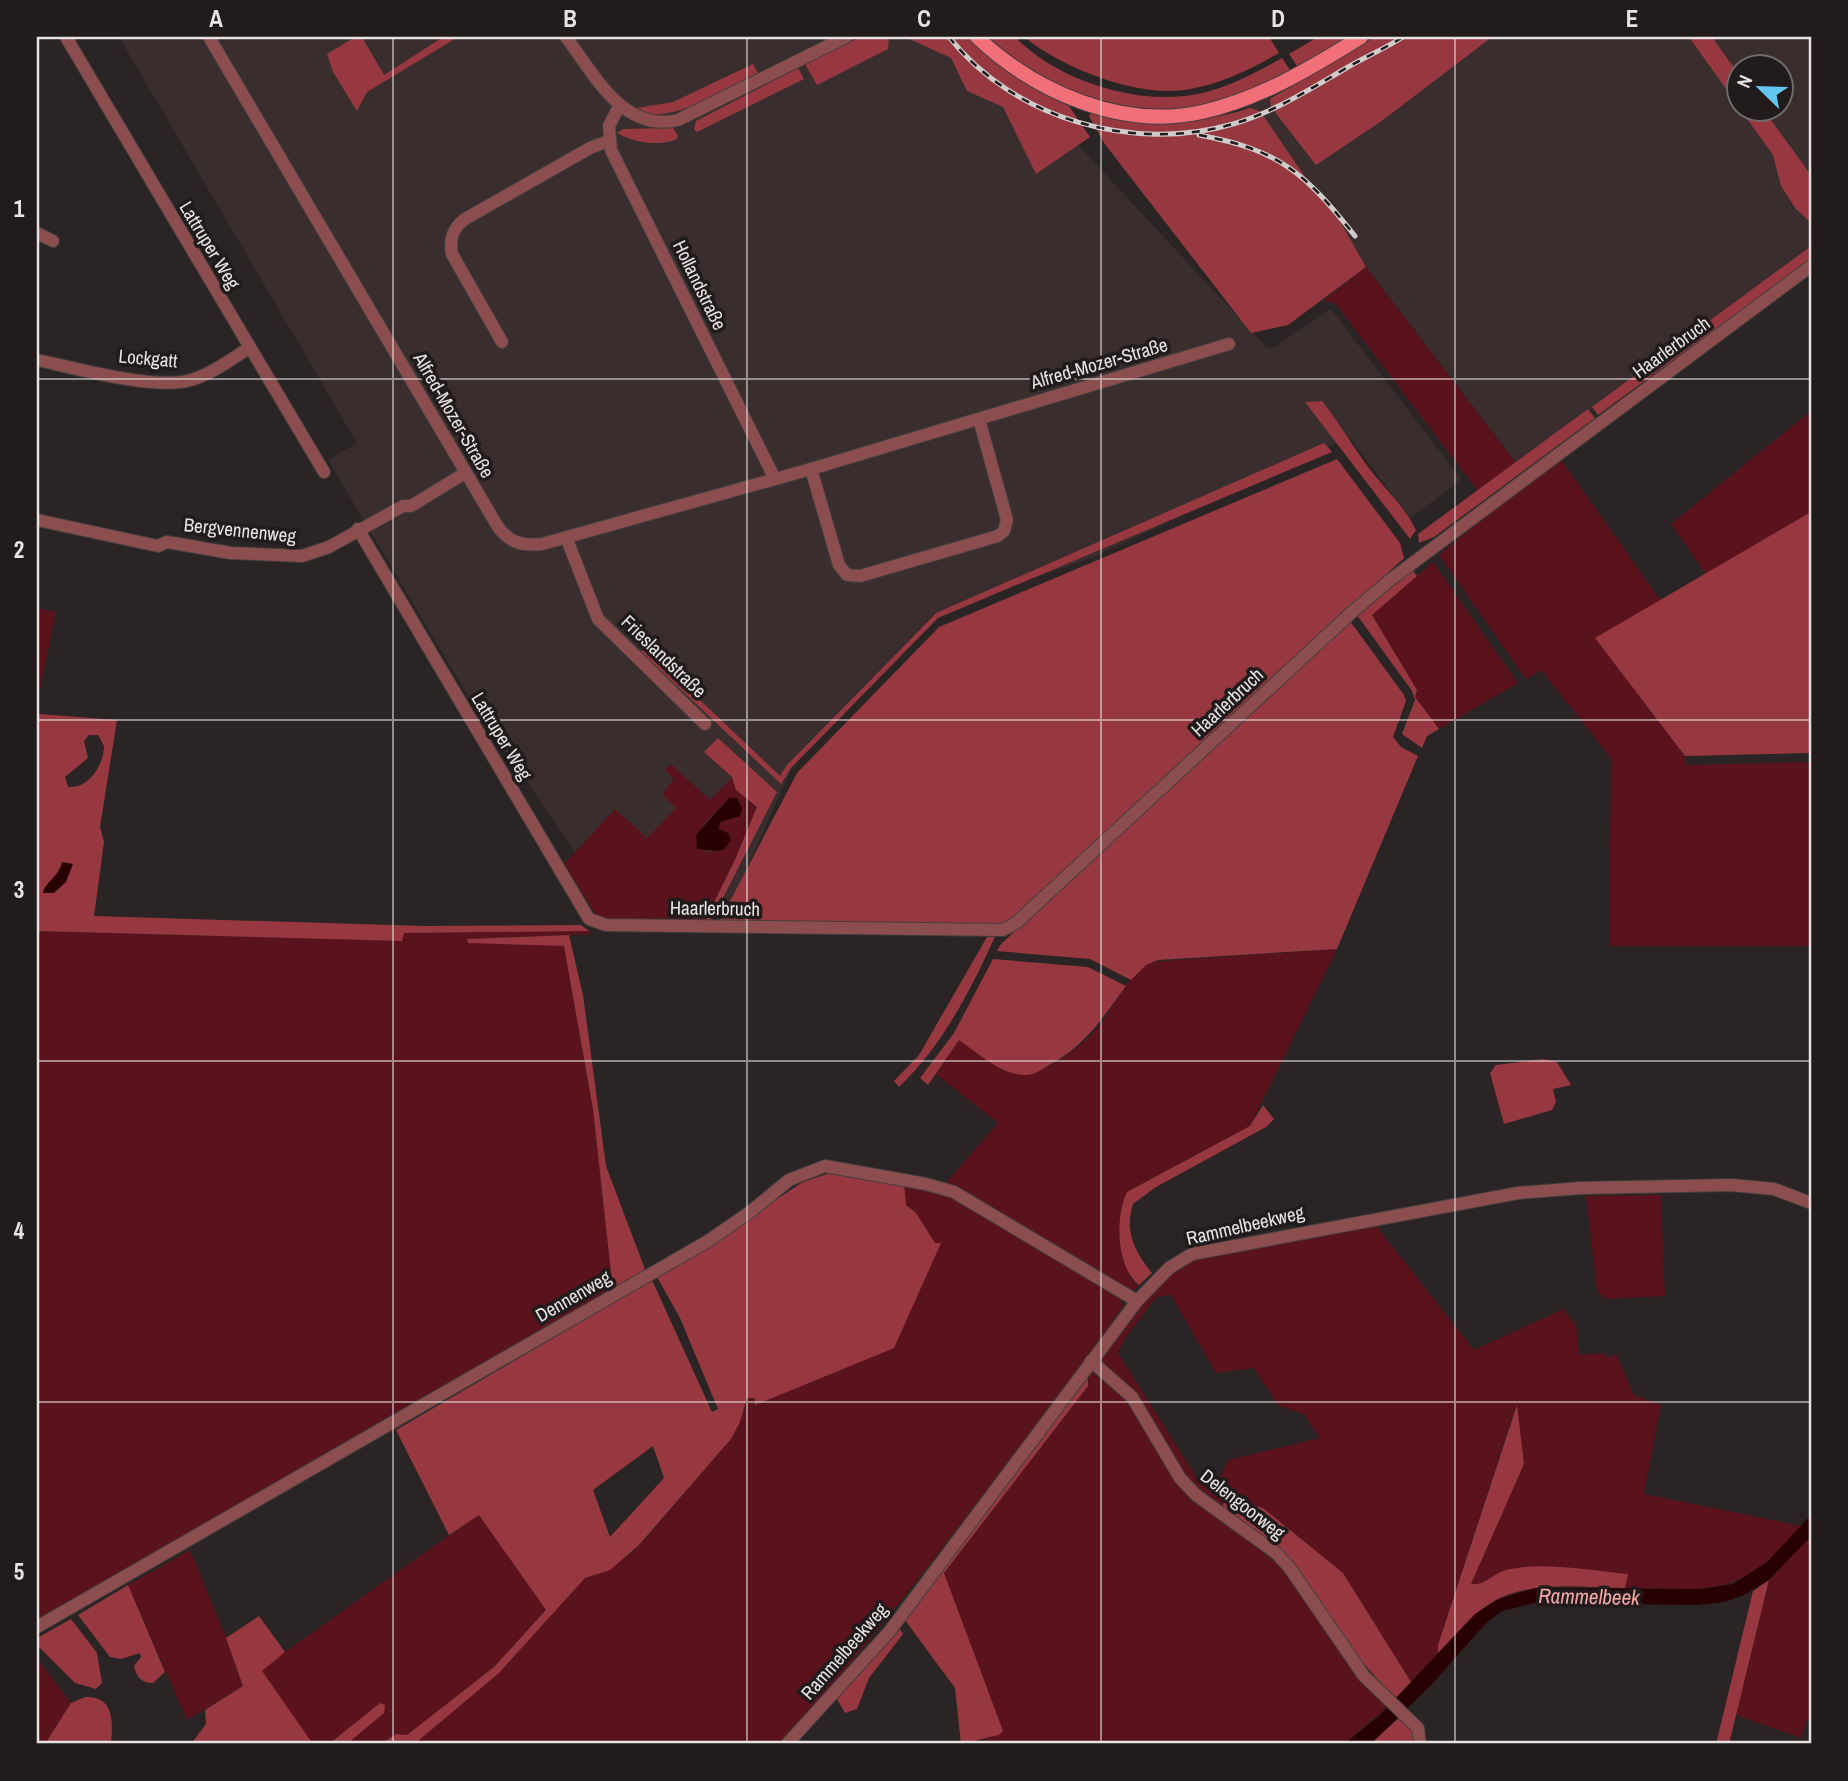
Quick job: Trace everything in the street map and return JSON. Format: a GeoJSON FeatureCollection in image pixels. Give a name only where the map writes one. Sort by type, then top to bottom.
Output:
{"type":"FeatureCollection","features":[{"type":"Feature","properties":{"kind":"main road"},"geometry":{"type":"LineString","coordinates":[[977,37],[1023,73],[1073,99],[1108,110],[1140,115],[1198,113],[1226,106],[1284,82],[1361,37]]}},
{"type":"Feature","properties":{"kind":"street","name":"Lattruper Weg"},"geometry":{"type":"LineString","coordinates":[[65,37],[324,472]]}},
{"type":"Feature","properties":{"kind":"street","name":"Alfred-Mozer-Straße"},"geometry":{"type":"LineString","coordinates":[[209,37],[465,473],[498,527],[510,541],[531,545],[566,537],[775,479],[1229,344]]}},
{"type":"Feature","properties":{"kind":"street"},"geometry":{"type":"LineString","coordinates":[[566,37],[619,106],[640,120],[654,123],[678,120],[846,37]]}},
{"type":"Feature","properties":{"kind":"street"},"geometry":{"type":"LineString","coordinates":[[502,342],[452,254],[451,242],[455,229],[477,213],[590,148],[608,141],[611,118],[619,106]]}},
{"type":"Feature","properties":{"kind":"street","name":"Hollandstraße"},"geometry":{"type":"LineString","coordinates":[[608,141],[775,479]]}},
{"type":"Feature","properties":{"kind":"street"},"geometry":{"type":"LineString","coordinates":[[37,233],[53,241]]}},
{"type":"Feature","properties":{"kind":"street","name":"Haarlerbruch"},"geometry":{"type":"LineString","coordinates":[[597,922],[834,930],[996,931],[1011,927],[1370,596],[1811,266]]}},
{"type":"Feature","properties":{"kind":"street","name":"Lockgatt"},"geometry":{"type":"LineString","coordinates":[[37,360],[132,378],[175,383],[211,371],[249,348]]}},
{"type":"Feature","properties":{"kind":"street"},"geometry":{"type":"LineString","coordinates":[[811,468],[839,565],[848,575],[860,576],[936,555],[998,536],[1004,531],[1007,520],[979,418]]}},
{"type":"Feature","properties":{"kind":"street","name":"Bergvennenweg"},"geometry":{"type":"LineString","coordinates":[[37,520],[158,546],[167,542],[231,553],[294,558],[329,547],[404,506],[411,506],[465,473]]}},
{"type":"Feature","properties":{"kind":"street","name":"Lattruper Weg"},"geometry":{"type":"LineString","coordinates":[[358,529],[568,885],[589,919],[597,922]]}},
{"type":"Feature","properties":{"kind":"street","name":"Frieslandstraße"},"geometry":{"type":"LineString","coordinates":[[566,537],[598,619],[705,724]]}},
{"type":"Feature","properties":{"kind":"street","name":"Dennenweg"},"geometry":{"type":"LineString","coordinates":[[37,1627],[708,1241],[804,1171],[831,1165],[954,1192],[1137,1301]]}},
{"type":"Feature","properties":{"kind":"street","name":"Rammelbeekweg"},"geometry":{"type":"LineString","coordinates":[[787,1744],[889,1632],[1137,1301],[1169,1268],[1192,1254],[1518,1193],[1581,1188],[1731,1185],[1774,1189],[1811,1203]]}},
{"type":"Feature","properties":{"kind":"street","name":"Delengoorweg"},"geometry":{"type":"LineString","coordinates":[[1091,1361],[1132,1397],[1180,1478],[1196,1496],[1276,1553],[1289,1567],[1340,1645],[1364,1676],[1407,1716],[1420,1732],[1420,1744]]}},
{"type":"Feature","properties":{"kind":"shaded area"},"geometry":{"type":"Polygon","coordinates":[[[119,37],[978,37],[1267,348],[1273,348],[1331,309],[1462,480],[1410,518],[1349,437],[1096,556],[935,613],[799,752],[727,912],[615,910],[468,696],[328,460],[357,443],[119,37]]]}},
{"type":"Feature","properties":{"kind":"shaded area"},"geometry":{"type":"Polygon","coordinates":[[[355,37],[362,37],[384,75],[443,37],[458,37],[367,92],[357,111],[333,72],[327,54],[355,37]]]}},
{"type":"Feature","properties":{"kind":"shaded area"},"geometry":{"type":"Polygon","coordinates":[[[860,37],[889,37],[888,49],[817,85],[805,64],[860,37]]]}},
{"type":"Feature","properties":{"kind":"shaded area"},"geometry":{"type":"Polygon","coordinates":[[[905,37],[970,37],[1012,75],[1069,106],[1090,137],[1036,174],[1003,107],[967,91],[951,58],[905,37]]]}},
{"type":"Feature","properties":{"kind":"shaded area"},"geometry":{"type":"Polygon","coordinates":[[[989,37],[1015,37],[1033,53],[1076,78],[1125,93],[1150,96],[1174,97],[1220,88],[1282,58],[1292,73],[1222,101],[1159,109],[1128,106],[1097,99],[1039,74],[989,37]]]}},
{"type":"Feature","properties":{"kind":"shaded area"},"geometry":{"type":"Polygon","coordinates":[[[1024,37],[1269,37],[1279,53],[1217,82],[1174,91],[1152,90],[1129,86],[1082,71],[1024,37]]]}},
{"type":"Feature","properties":{"kind":"shaded area"},"geometry":{"type":"Polygon","coordinates":[[[1318,37],[1352,37],[1299,69],[1289,54],[1318,37]]]}},
{"type":"Feature","properties":{"kind":"shaded area"},"geometry":{"type":"Polygon","coordinates":[[[1358,37],[1811,37],[1811,245],[1518,465],[1242,105],[1358,37]]]}},
{"type":"Feature","properties":{"kind":"shaded area"},"geometry":{"type":"Polygon","coordinates":[[[1375,37],[1492,37],[1383,120],[1316,165],[1271,107],[1270,99],[1375,37]]]}},
{"type":"Feature","properties":{"kind":"shaded area"},"geometry":{"type":"Polygon","coordinates":[[[1689,37],[1712,37],[1726,57],[1726,89],[1689,37]]]}},
{"type":"Feature","properties":{"kind":"shaded area"},"geometry":{"type":"Polygon","coordinates":[[[753,64],[758,73],[686,108],[655,114],[640,113],[637,108],[673,102],[753,64]]]}},
{"type":"Feature","properties":{"kind":"shaded area"},"geometry":{"type":"Polygon","coordinates":[[[798,68],[804,79],[697,132],[694,129],[696,121],[798,68]]]}},
{"type":"Feature","properties":{"kind":"shaded area"},"geometry":{"type":"Polygon","coordinates":[[[1250,108],[1260,111],[1312,187],[1338,218],[1366,267],[1288,325],[1251,333],[1104,143],[1089,116],[1091,112],[1131,119],[1170,121],[1210,118],[1250,108]]]}},
{"type":"Feature","properties":{"kind":"shaded area"},"geometry":{"type":"Polygon","coordinates":[[[1749,122],[1772,122],[1811,175],[1811,223],[1796,209],[1781,186],[1773,155],[1749,122]]]}},
{"type":"Feature","properties":{"kind":"shaded area"},"geometry":{"type":"Polygon","coordinates":[[[673,128],[678,136],[676,140],[660,143],[638,141],[617,133],[623,129],[673,128]]]}},
{"type":"Feature","properties":{"kind":"shaded area"},"geometry":{"type":"Polygon","coordinates":[[[1811,246],[1811,259],[1598,415],[1592,407],[1811,246]]]}},
{"type":"Feature","properties":{"kind":"shaded area"},"geometry":{"type":"Polygon","coordinates":[[[1366,267],[1516,463],[1478,491],[1335,303],[1323,301],[1366,267]]]}},
{"type":"Feature","properties":{"kind":"shaded area"},"geometry":{"type":"Polygon","coordinates":[[[1322,401],[1369,469],[1411,520],[1416,530],[1410,539],[1305,402],[1322,401]]]}},
{"type":"Feature","properties":{"kind":"shaded area"},"geometry":{"type":"Polygon","coordinates":[[[1588,409],[1595,418],[1434,537],[1419,543],[1418,534],[1588,409]]]}},
{"type":"Feature","properties":{"kind":"shaded area"},"geometry":{"type":"Polygon","coordinates":[[[1811,411],[1811,512],[1706,574],[1671,524],[1811,411]]]}},
{"type":"Feature","properties":{"kind":"shaded area"},"geometry":{"type":"Polygon","coordinates":[[[1324,443],[1332,452],[938,618],[791,768],[781,784],[641,652],[645,648],[780,776],[787,765],[936,613],[1324,443]]]}},
{"type":"Feature","properties":{"kind":"shaded area"},"geometry":{"type":"Polygon","coordinates":[[[1559,457],[1661,601],[1596,639],[1685,756],[1686,765],[1811,762],[1811,946],[1609,946],[1611,758],[1541,670],[1526,679],[1439,555],[1559,457]]]}},
{"type":"Feature","properties":{"kind":"shaded area"},"geometry":{"type":"Polygon","coordinates":[[[1337,459],[1400,543],[1404,558],[1003,927],[716,928],[797,773],[939,627],[1337,459]]]}},
{"type":"Feature","properties":{"kind":"shaded area"},"geometry":{"type":"Polygon","coordinates":[[[1811,512],[1811,753],[1685,756],[1595,638],[1811,512]]]}},
{"type":"Feature","properties":{"kind":"shaded area"},"geometry":{"type":"Polygon","coordinates":[[[1433,562],[1518,683],[1439,729],[1415,697],[1417,690],[1372,615],[1433,562]]]}},
{"type":"Feature","properties":{"kind":"shaded area"},"geometry":{"type":"Polygon","coordinates":[[[1410,567],[1417,576],[1372,615],[1417,690],[1415,697],[1439,729],[1427,736],[1422,748],[1402,734],[1415,700],[1412,691],[1357,615],[1410,567]]]}},
{"type":"Feature","properties":{"kind":"shaded area"},"geometry":{"type":"Polygon","coordinates":[[[37,608],[56,612],[37,703],[37,608]]]}},
{"type":"Feature","properties":{"kind":"shaded area"},"geometry":{"type":"Polygon","coordinates":[[[1350,621],[1404,695],[1406,701],[1393,737],[1401,747],[1418,756],[1337,949],[1158,960],[1146,965],[1131,980],[1090,959],[997,951],[1001,944],[1350,621]]]}},
{"type":"Feature","properties":{"kind":"shaded area"},"geometry":{"type":"Polygon","coordinates":[[[40,714],[117,720],[100,827],[104,842],[94,916],[424,926],[581,925],[589,931],[404,933],[402,941],[37,931],[37,717],[40,714]],[[89,735],[84,741],[88,758],[65,777],[68,787],[82,784],[94,774],[104,746],[98,735],[89,735]]]}},
{"type":"Feature","properties":{"kind":"shaded area"},"geometry":{"type":"Polygon","coordinates":[[[718,738],[777,792],[708,927],[702,927],[757,807],[736,790],[732,777],[704,752],[718,738]]]}},
{"type":"Feature","properties":{"kind":"shaded area"},"geometry":{"type":"Polygon","coordinates":[[[671,764],[710,800],[732,777],[736,790],[757,807],[734,862],[702,927],[599,919],[564,864],[615,809],[647,838],[676,808],[662,794],[674,779],[665,770],[671,764]],[[729,798],[702,826],[705,852],[719,851],[720,822],[729,819],[729,798]]]}},
{"type":"Feature","properties":{"kind":"shaded area"},"geometry":{"type":"Polygon","coordinates":[[[37,931],[402,941],[404,933],[589,931],[591,934],[467,939],[564,946],[593,1109],[613,1291],[37,1626],[37,931]]]}},
{"type":"Feature","properties":{"kind":"shaded area"},"geometry":{"type":"Polygon","coordinates":[[[569,935],[583,995],[606,1166],[646,1272],[613,1291],[593,1109],[564,946],[468,943],[467,939],[569,935]]]}},
{"type":"Feature","properties":{"kind":"shaded area"},"geometry":{"type":"Polygon","coordinates":[[[987,937],[995,937],[954,1016],[929,1053],[899,1087],[894,1081],[919,1055],[987,937]]]}},
{"type":"Feature","properties":{"kind":"shaded area"},"geometry":{"type":"Polygon","coordinates":[[[1337,949],[1250,1126],[1127,1192],[1130,1278],[1139,1285],[1133,1291],[1124,1289],[944,1185],[998,1123],[936,1074],[959,1040],[990,1062],[1031,1074],[1051,1065],[1079,1046],[1102,1022],[1136,974],[1151,962],[1337,949]]]}},
{"type":"Feature","properties":{"kind":"shaded area"},"geometry":{"type":"Polygon","coordinates":[[[993,959],[1088,967],[1126,986],[1084,1039],[1063,1056],[1033,1074],[1008,1071],[959,1040],[928,1085],[920,1078],[954,1033],[993,959]]]}},
{"type":"Feature","properties":{"kind":"shaded area"},"geometry":{"type":"Polygon","coordinates":[[[1543,1059],[1557,1062],[1571,1085],[1553,1089],[1556,1102],[1552,1110],[1504,1124],[1490,1073],[1496,1065],[1543,1059]]]}},
{"type":"Feature","properties":{"kind":"shaded area"},"geometry":{"type":"Polygon","coordinates":[[[1263,1105],[1274,1119],[1266,1127],[1156,1187],[1133,1204],[1130,1223],[1133,1241],[1152,1273],[1139,1285],[1126,1266],[1120,1241],[1119,1228],[1127,1192],[1250,1126],[1263,1105]]]}},
{"type":"Feature","properties":{"kind":"shaded area"},"geometry":{"type":"Polygon","coordinates":[[[830,1173],[904,1183],[906,1205],[916,1213],[935,1243],[941,1243],[894,1348],[755,1405],[755,1398],[747,1398],[740,1422],[731,1439],[639,1545],[610,1570],[585,1578],[499,1673],[418,1741],[381,1744],[396,1734],[407,1735],[494,1667],[546,1610],[479,1515],[449,1535],[396,1430],[652,1280],[712,1412],[718,1409],[680,1318],[657,1277],[803,1182],[830,1173]],[[653,1446],[593,1490],[610,1537],[664,1478],[653,1446]]]}},
{"type":"Feature","properties":{"kind":"shaded area"},"geometry":{"type":"Polygon","coordinates":[[[904,1183],[959,1198],[1120,1299],[1123,1305],[1105,1333],[947,1542],[865,1645],[780,1744],[410,1744],[418,1741],[499,1673],[585,1578],[614,1565],[640,1545],[731,1439],[740,1422],[747,1398],[755,1398],[756,1405],[770,1399],[940,1243],[935,1243],[916,1213],[906,1205],[904,1183]]]}},
{"type":"Feature","properties":{"kind":"shaded area"},"geometry":{"type":"Polygon","coordinates":[[[1661,1195],[1665,1296],[1605,1299],[1597,1290],[1586,1196],[1661,1195]]]}},
{"type":"Feature","properties":{"kind":"shaded area"},"geometry":{"type":"Polygon","coordinates":[[[1374,1223],[1474,1350],[1564,1309],[1576,1326],[1579,1355],[1605,1353],[1607,1358],[1616,1354],[1634,1395],[1661,1405],[1644,1494],[1802,1526],[1760,1567],[1724,1585],[1683,1589],[1625,1588],[1627,1574],[1544,1568],[1511,1570],[1483,1583],[1471,1584],[1524,1464],[1516,1406],[1438,1645],[1438,1653],[1411,1682],[1343,1573],[1263,1508],[1226,1497],[1221,1511],[1189,1483],[1101,1360],[1163,1278],[1194,1258],[1374,1223]],[[1171,1295],[1156,1297],[1125,1338],[1118,1353],[1200,1483],[1214,1493],[1228,1460],[1320,1438],[1303,1414],[1278,1405],[1254,1368],[1216,1373],[1171,1295]]]}},
{"type":"Feature","properties":{"kind":"shaded area"},"geometry":{"type":"Polygon","coordinates":[[[1092,1373],[1120,1389],[1196,1501],[1279,1565],[1359,1679],[1387,1707],[1344,1744],[969,1744],[999,1735],[944,1573],[1088,1386],[1088,1375],[1092,1373]]]}},
{"type":"Feature","properties":{"kind":"shaded area"},"geometry":{"type":"Polygon","coordinates":[[[1088,1375],[1088,1386],[944,1573],[1003,1731],[999,1735],[961,1744],[955,1688],[902,1616],[1088,1375]]]}},
{"type":"Feature","properties":{"kind":"shaded area"},"geometry":{"type":"Polygon","coordinates":[[[1517,1405],[1524,1464],[1471,1584],[1481,1583],[1506,1570],[1535,1566],[1628,1574],[1625,1588],[1571,1586],[1517,1592],[1485,1607],[1438,1653],[1438,1645],[1517,1405]]]}},
{"type":"Feature","properties":{"kind":"shaded area"},"geometry":{"type":"Polygon","coordinates":[[[1226,1497],[1263,1508],[1343,1573],[1411,1682],[1395,1699],[1357,1656],[1293,1564],[1221,1511],[1226,1497]]]}},
{"type":"Feature","properties":{"kind":"shaded area"},"geometry":{"type":"Polygon","coordinates":[[[479,1514],[546,1610],[494,1667],[406,1736],[396,1734],[381,1744],[347,1744],[384,1713],[380,1703],[329,1744],[313,1744],[261,1671],[479,1514]]]}},
{"type":"Feature","properties":{"kind":"shaded area"},"geometry":{"type":"Polygon","coordinates":[[[1811,1536],[1811,1721],[1807,1720],[1801,1738],[1736,1715],[1769,1580],[1811,1536]]]}},
{"type":"Feature","properties":{"kind":"shaded area"},"geometry":{"type":"Polygon","coordinates":[[[190,1550],[244,1681],[243,1686],[187,1720],[128,1585],[190,1550]]]}},
{"type":"Feature","properties":{"kind":"shaded area"},"geometry":{"type":"Polygon","coordinates":[[[1769,1580],[1729,1744],[1716,1744],[1753,1591],[1769,1580]]]}},
{"type":"Feature","properties":{"kind":"shaded area"},"geometry":{"type":"Polygon","coordinates":[[[128,1585],[165,1672],[153,1683],[143,1681],[136,1673],[134,1666],[141,1657],[140,1653],[121,1659],[110,1657],[78,1615],[128,1585]]]}},
{"type":"Feature","properties":{"kind":"shaded area"},"geometry":{"type":"Polygon","coordinates":[[[259,1616],[285,1652],[262,1671],[313,1744],[191,1744],[206,1724],[205,1710],[243,1686],[226,1638],[259,1616]]]}},
{"type":"Feature","properties":{"kind":"shaded area"},"geometry":{"type":"Polygon","coordinates":[[[71,1619],[97,1653],[102,1683],[96,1689],[75,1683],[37,1645],[37,1638],[71,1619]]]}},
{"type":"Feature","properties":{"kind":"shaded area"},"geometry":{"type":"Polygon","coordinates":[[[896,1624],[903,1634],[869,1678],[857,1709],[845,1713],[837,1699],[896,1624]]]}},
{"type":"Feature","properties":{"kind":"shaded area"},"geometry":{"type":"Polygon","coordinates":[[[37,1658],[71,1703],[45,1744],[37,1744],[37,1658]]]}},
{"type":"Feature","properties":{"kind":"shaded area"},"geometry":{"type":"Polygon","coordinates":[[[85,1697],[102,1701],[110,1712],[111,1744],[45,1744],[71,1703],[85,1697]]]}},
{"type":"Feature","properties":{"kind":"shaded area"},"geometry":{"type":"Polygon","coordinates":[[[380,1703],[385,1705],[384,1713],[347,1744],[329,1744],[380,1703]]]}},
{"type":"Feature","properties":{"kind":"shaded area"},"geometry":{"type":"Polygon","coordinates":[[[1399,1718],[1415,1733],[1416,1744],[1370,1744],[1399,1718]]]}},
{"type":"Feature","properties":{"kind":"water"},"geometry":{"type":"Polygon","coordinates":[[[729,798],[737,798],[742,808],[740,816],[720,822],[719,829],[728,833],[731,840],[725,849],[719,851],[697,849],[696,835],[729,798]]]}},
{"type":"Feature","properties":{"kind":"water"},"geometry":{"type":"Polygon","coordinates":[[[62,862],[73,864],[66,882],[54,893],[43,893],[58,872],[62,862]]]}},
{"type":"Feature","properties":{"kind":"water","name":"Rammelbeek"},"geometry":{"type":"Polygon","coordinates":[[[1811,1515],[1811,1536],[1769,1580],[1744,1595],[1724,1602],[1696,1605],[1534,1603],[1502,1611],[1486,1623],[1432,1684],[1372,1743],[1344,1744],[1379,1716],[1475,1614],[1498,1599],[1535,1588],[1701,1589],[1733,1584],[1767,1562],[1811,1515]]]}},
{"type":"Feature","properties":{"kind":"railway"},"geometry":{"type":"LineString","coordinates":[[949,37],[976,65],[1007,89],[1041,108],[1078,122],[1116,131],[1156,134],[1195,132],[1233,124],[1262,113],[1403,37]]}},
{"type":"Feature","properties":{"kind":"railway"},"geometry":{"type":"LineString","coordinates":[[1199,135],[1251,148],[1289,168],[1321,196],[1355,236]]}}]}
